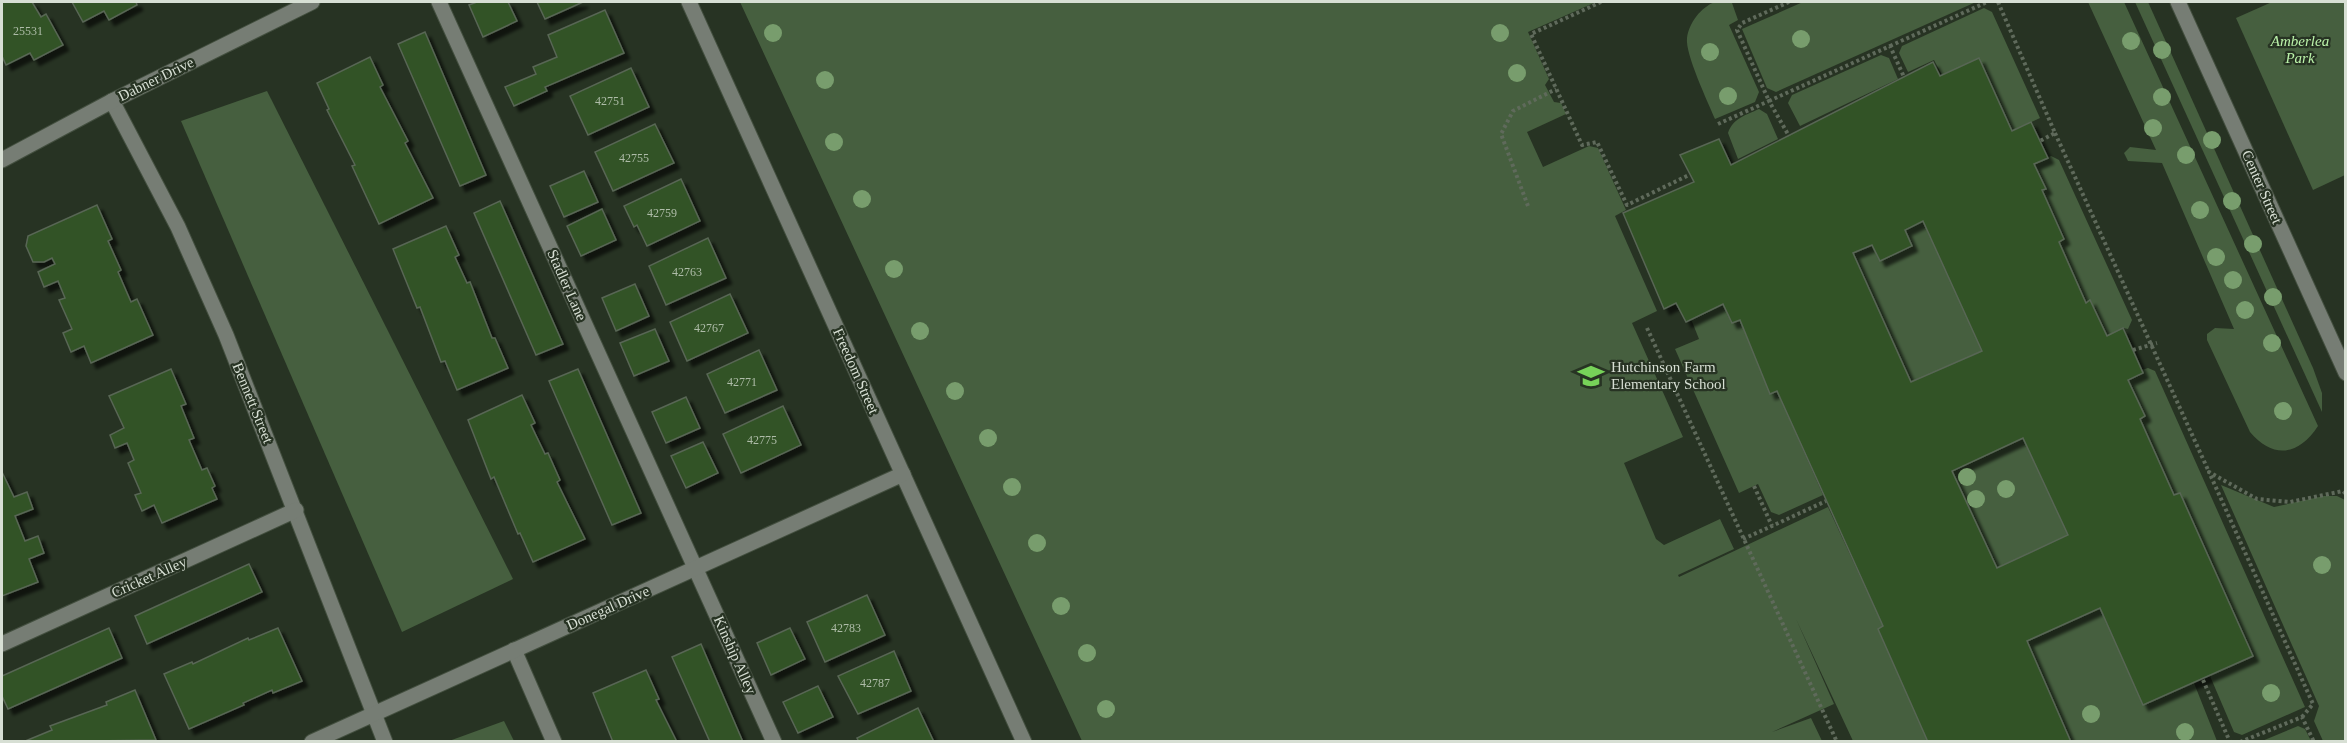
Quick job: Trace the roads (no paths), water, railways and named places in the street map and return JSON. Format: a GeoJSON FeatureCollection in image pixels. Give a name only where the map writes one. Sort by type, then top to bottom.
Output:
{"type":"FeatureCollection","features":[{"type":"Feature","properties":{"kind":"street","name":"Dabner Drive"},"geometry":{"type":"LineString","coordinates":[[2,160],[112,101],[312,2]]}},
{"type":"Feature","properties":{"kind":"street","name":"Stadler Lane"},"geometry":{"type":"LineString","coordinates":[[439,2],[695,568]]}},
{"type":"Feature","properties":{"kind":"street","name":"Freedom Street"},"geometry":{"type":"LineString","coordinates":[[689,2],[1024,741]]}},
{"type":"Feature","properties":{"kind":"street","name":"Center Street"},"geometry":{"type":"LineString","coordinates":[[2178,2],[2346,373]]}},
{"type":"Feature","properties":{"kind":"street","name":"Bennett Street"},"geometry":{"type":"LineString","coordinates":[[112,101],[178,227],[226,334],[385,741]]}},
{"type":"Feature","properties":{"kind":"street","name":"Donegal Drive"},"geometry":{"type":"LineString","coordinates":[[312,741],[903,474]]}},
{"type":"Feature","properties":{"kind":"street","name":"Cricket Alley"},"geometry":{"type":"LineString","coordinates":[[2,644],[296,510]]}},
{"type":"Feature","properties":{"kind":"street","name":"Kinship Alley"},"geometry":{"type":"LineString","coordinates":[[695,568],[774,741]]}},
{"type":"Feature","properties":{"kind":"street"},"geometry":{"type":"LineString","coordinates":[[514,650],[554,741]]}},
{"type":"Feature","properties":{"kind":"place","name":"Hutchinson Farm Elementary School"},"geometry":{"type":"Point","coordinates":[1591,376]}},
{"type":"Feature","properties":{"kind":"park label","name":"Amberlea Park"},"geometry":{"type":"Point","coordinates":[2300,50]}}]}
